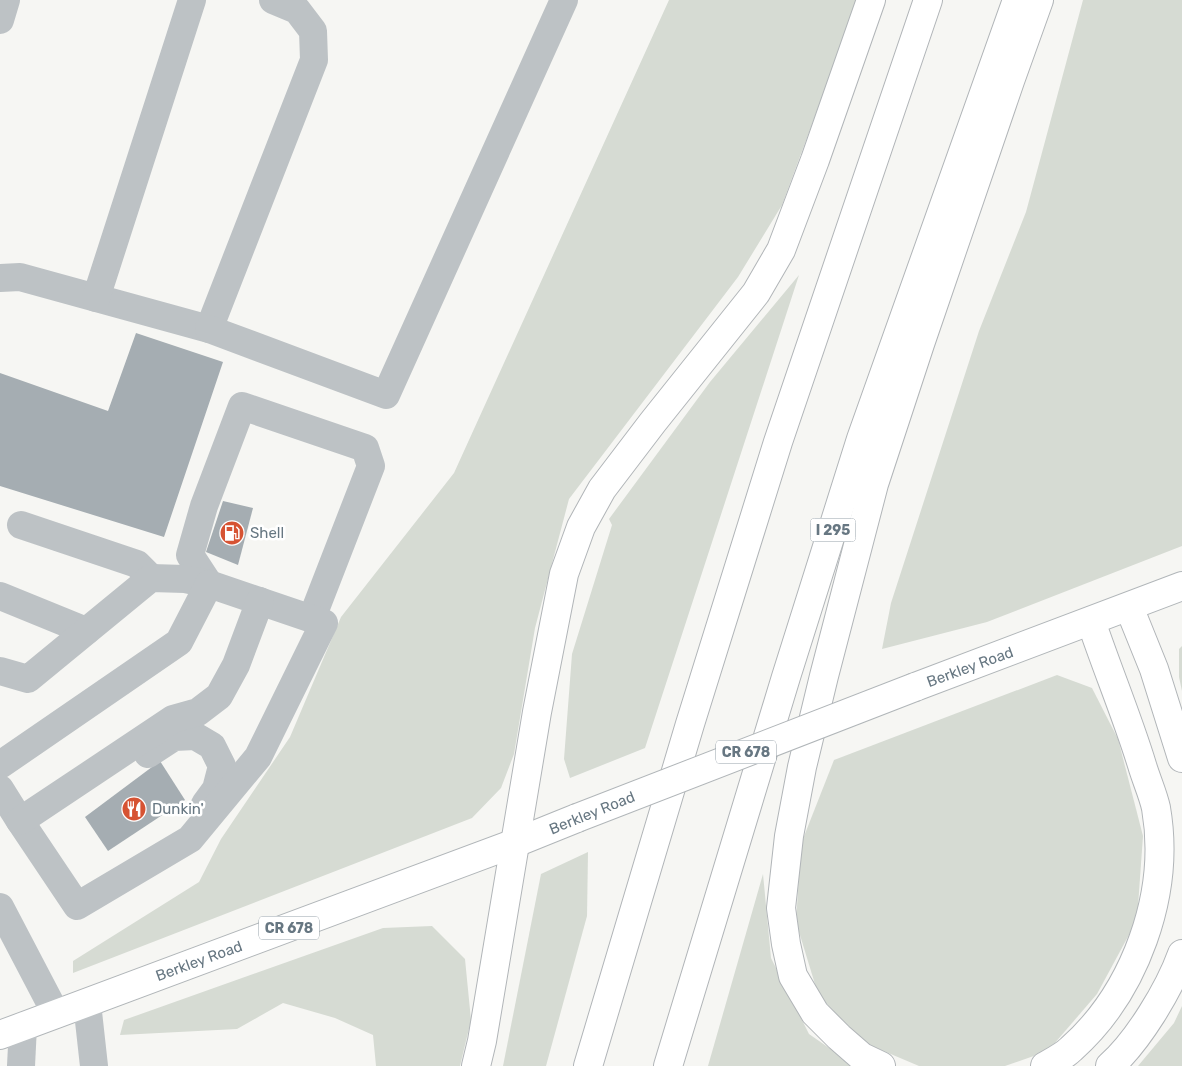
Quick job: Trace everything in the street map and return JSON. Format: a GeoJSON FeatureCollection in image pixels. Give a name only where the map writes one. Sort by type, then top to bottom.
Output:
{"type":"FeatureCollection","features":[{"type":"Feature","properties":{"kind":"main road"},"geometry":{"type":"LineString","coordinates":[[476,1066],[482,1041],[538,712],[564,574],[581,527],[602,489],[756,293],[781,250],[815,160],[871,0]]}},
{"type":"Feature","properties":{"kind":"main road"},"geometry":{"type":"LineString","coordinates":[[588,1066],[687,734],[778,442],[928,0]]}},
{"type":"Feature","properties":{"kind":"main road","name":"I 295"},"geometry":{"type":"LineString","coordinates":[[668,1066],[786,677],[862,439],[1017,0]]}},
{"type":"Feature","properties":{"kind":"main road"},"geometry":{"type":"LineString","coordinates":[[881,1066],[862,1057],[833,1031],[815,1012],[793,976],[781,908],[789,836],[802,767],[874,484],[1004,100],[1040,0]]}},
{"type":"Feature","properties":{"kind":"main road","name":"Berkley Road"},"geometry":{"type":"LineString","coordinates":[[12,1031],[515,844],[577,818],[915,687],[1182,586]]}},
{"type":"Feature","properties":{"kind":"main road"},"geometry":{"type":"LineString","coordinates":[[1129,607],[1154,669],[1182,758]]}},
{"type":"Feature","properties":{"kind":"main road"},"geometry":{"type":"LineString","coordinates":[[1046,1066],[1070,1050],[1100,1019],[1123,984],[1142,945],[1154,902],[1159,855],[1156,808],[1134,740],[1091,622]]}},
{"type":"Feature","properties":{"kind":"main road"},"geometry":{"type":"LineString","coordinates":[[1110,1066],[1121,1056],[1157,1006],[1182,954]]}},
{"type":"Feature","properties":{"kind":"street"},"geometry":{"type":"LineString","coordinates":[[0,20],[6,0]]}},
{"type":"Feature","properties":{"kind":"street"},"geometry":{"type":"LineString","coordinates":[[96,298],[192,0]]}},
{"type":"Feature","properties":{"kind":"street"},"geometry":{"type":"LineString","coordinates":[[0,278],[20,277],[209,329],[386,394],[564,0]]}},
{"type":"Feature","properties":{"kind":"street"},"geometry":{"type":"LineString","coordinates":[[209,329],[314,60],[312,31],[291,3]]}},
{"type":"Feature","properties":{"kind":"street"},"geometry":{"type":"LineString","coordinates":[[0,789],[77,906],[190,839],[258,757],[318,621],[371,466],[365,448],[242,406],[204,506],[190,554],[209,584]]}},
{"type":"Feature","properties":{"kind":"street"},"geometry":{"type":"LineString","coordinates":[[21,525],[136,564],[151,578]]}},
{"type":"Feature","properties":{"kind":"street"},"geometry":{"type":"LineString","coordinates":[[0,671],[28,679],[151,578],[185,579],[209,584],[318,621]]}},
{"type":"Feature","properties":{"kind":"street"},"geometry":{"type":"LineString","coordinates":[[0,765],[179,642],[209,584]]}},
{"type":"Feature","properties":{"kind":"street"},"geometry":{"type":"LineString","coordinates":[[0,596],[86,631]]}},
{"type":"Feature","properties":{"kind":"street"},"geometry":{"type":"LineString","coordinates":[[20,821],[173,718],[198,712],[219,696],[236,665],[260,601]]}},
{"type":"Feature","properties":{"kind":"street"},"geometry":{"type":"LineString","coordinates":[[67,790],[112,778],[174,736],[196,736],[212,746],[222,766],[216,789],[192,821],[190,839]]}},
{"type":"Feature","properties":{"kind":"street"},"geometry":{"type":"LineString","coordinates":[[0,907],[56,1014]]}},
{"type":"Feature","properties":{"kind":"street"},"geometry":{"type":"LineString","coordinates":[[87,1003],[94,1066]]}},
{"type":"Feature","properties":{"kind":"street"},"geometry":{"type":"LineString","coordinates":[[12,1031],[21,1066]]}},
{"type":"Feature","properties":{"kind":"shaded area"},"geometry":{"type":"Polygon","coordinates":[[[669,0],[858,0],[782,205],[738,277],[569,499],[535,628],[514,754],[501,788],[472,818],[73,973],[73,961],[199,882],[221,839],[290,737],[341,617],[454,473],[669,0]]]}},
{"type":"Feature","properties":{"kind":"shaded area"},"geometry":{"type":"Polygon","coordinates":[[[1083,0],[1182,0],[1182,546],[987,622],[882,649],[891,603],[979,331],[1026,212],[1083,0]]]}},
{"type":"Feature","properties":{"kind":"shaded area"},"geometry":{"type":"Polygon","coordinates":[[[799,275],[645,748],[570,778],[564,759],[572,654],[612,525],[609,519],[710,382],[799,275]]]}},
{"type":"Feature","properties":{"kind":"shaded area"},"geometry":{"type":"Polygon","coordinates":[[[1182,646],[1182,691],[1179,677],[1179,649],[1182,646]]]}},
{"type":"Feature","properties":{"kind":"shaded area"},"geometry":{"type":"Polygon","coordinates":[[[1057,675],[1092,688],[1118,739],[1143,836],[1137,920],[1097,994],[1048,1051],[1005,1066],[919,1066],[860,1041],[818,994],[796,922],[801,844],[834,760],[1057,675]]]}},
{"type":"Feature","properties":{"kind":"shaded area"},"geometry":{"type":"Polygon","coordinates":[[[588,852],[587,916],[546,1066],[503,1066],[541,874],[588,852]]]}},
{"type":"Feature","properties":{"kind":"shaded area"},"geometry":{"type":"Polygon","coordinates":[[[763,874],[771,958],[809,1034],[855,1066],[708,1066],[763,874]]]}},
{"type":"Feature","properties":{"kind":"shaded area"},"geometry":{"type":"Polygon","coordinates":[[[432,926],[465,959],[471,1020],[460,1066],[376,1066],[373,1035],[335,1018],[283,1003],[237,1029],[120,1035],[124,1020],[383,928],[432,926]]]}},
{"type":"Feature","properties":{"kind":"shaded area"},"geometry":{"type":"Polygon","coordinates":[[[1182,1006],[1182,1066],[1138,1066],[1174,1023],[1182,1006]]]}},
{"type":"Feature","properties":{"kind":"building"},"geometry":{"type":"Polygon","coordinates":[[[136,333],[223,362],[164,537],[0,486],[0,373],[108,411],[136,333]]]}},
{"type":"Feature","properties":{"kind":"building"},"geometry":{"type":"Polygon","coordinates":[[[223,501],[253,508],[238,565],[206,552],[223,501]]]}},
{"type":"Feature","properties":{"kind":"building","name":"Dunkin'"},"geometry":{"type":"Polygon","coordinates":[[[160,761],[185,800],[108,851],[85,817],[160,761]]]}},
{"type":"Feature","properties":{"kind":"place","name":"Shell"},"geometry":{"type":"Point","coordinates":[232,533]}},
{"type":"Feature","properties":{"kind":"place","name":"Dunkin'"},"geometry":{"type":"Point","coordinates":[134,809]}}]}
